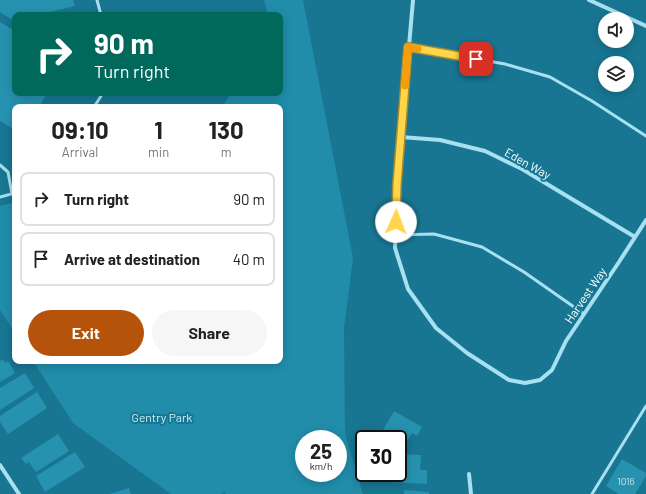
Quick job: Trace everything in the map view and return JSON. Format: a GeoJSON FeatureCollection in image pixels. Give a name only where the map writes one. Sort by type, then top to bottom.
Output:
{"type":"FeatureCollection","features":[{"type":"Feature","properties":{"kind":"street"},"geometry":{"type":"LineString","coordinates":[[395,235],[397,184],[413,0]]}},
{"type":"Feature","properties":{"kind":"street"},"geometry":{"type":"LineString","coordinates":[[589,0],[646,26]]}},
{"type":"Feature","properties":{"kind":"street","name":"Eden Way"},"geometry":{"type":"LineString","coordinates":[[401,137],[440,140],[485,151],[522,169],[635,237]]}},
{"type":"Feature","properties":{"kind":"street","name":"Harvest Way"},"geometry":{"type":"LineString","coordinates":[[395,235],[395,248],[408,289],[436,328],[467,353],[509,380],[525,383],[540,380],[552,370],[566,341],[646,220]]}},
{"type":"Feature","properties":{"kind":"street"},"geometry":{"type":"LineString","coordinates":[[0,464],[19,494]]}},
{"type":"Feature","properties":{"kind":"street"},"geometry":{"type":"LineString","coordinates":[[469,474],[471,494]]}},
{"type":"Feature","properties":{"kind":"lane"},"geometry":{"type":"LineString","coordinates":[[97,0],[100,12]]}},
{"type":"Feature","properties":{"kind":"lane"},"geometry":{"type":"LineString","coordinates":[[408,47],[505,64],[550,77],[592,101],[646,136]]}},
{"type":"Feature","properties":{"kind":"lane"},"geometry":{"type":"LineString","coordinates":[[0,165],[8,172],[12,187]]}},
{"type":"Feature","properties":{"kind":"lane"},"geometry":{"type":"LineString","coordinates":[[0,197],[12,194]]}},
{"type":"Feature","properties":{"kind":"lane"},"geometry":{"type":"LineString","coordinates":[[395,235],[434,234],[482,247],[524,272],[584,314]]}},
{"type":"Feature","properties":{"kind":"lane"},"geometry":{"type":"LineString","coordinates":[[592,494],[646,406]]}},
{"type":"Feature","properties":{"kind":"green space","name":"Gentry Park"},"geometry":{"type":"Polygon","coordinates":[[[264,0],[303,0],[353,258],[344,328],[345,430],[295,430],[295,482],[347,482],[347,441],[355,467],[355,482],[359,482],[363,494],[226,494],[224,492],[221,494],[171,494],[73,423],[35,364],[283,364],[283,104],[224,104],[229,96],[283,96],[283,12],[267,12],[264,0]]]}},
{"type":"Feature","properties":{"kind":"green space"},"geometry":{"type":"Polygon","coordinates":[[[12,203],[12,328],[0,310],[0,206],[12,203]]]}},
{"type":"Feature","properties":{"kind":"building"},"geometry":{"type":"Polygon","coordinates":[[[0,0],[73,0],[75,6],[50,12],[12,12],[12,20],[0,12],[0,0]]]}},
{"type":"Feature","properties":{"kind":"building"},"geometry":{"type":"Polygon","coordinates":[[[0,22],[12,29],[12,96],[45,96],[41,104],[12,104],[12,128],[0,121],[0,22]]]}},
{"type":"Feature","properties":{"kind":"building"},"geometry":{"type":"Polygon","coordinates":[[[3,359],[5,363],[8,361],[15,373],[0,382],[0,361],[3,359]]]}},
{"type":"Feature","properties":{"kind":"building"},"geometry":{"type":"Polygon","coordinates":[[[25,373],[34,388],[0,410],[0,388],[25,373]]]}},
{"type":"Feature","properties":{"kind":"building"},"geometry":{"type":"Polygon","coordinates":[[[37,392],[47,408],[8,434],[0,422],[0,416],[37,392]]]}},
{"type":"Feature","properties":{"kind":"building"},"geometry":{"type":"Polygon","coordinates":[[[394,411],[422,427],[417,436],[412,433],[407,441],[407,430],[383,430],[394,411]]]}},
{"type":"Feature","properties":{"kind":"building"},"geometry":{"type":"Polygon","coordinates":[[[58,434],[69,451],[36,472],[29,462],[26,464],[21,458],[58,434]]]}},
{"type":"Feature","properties":{"kind":"building"},"geometry":{"type":"Polygon","coordinates":[[[75,452],[85,467],[45,492],[36,476],[75,452]]]}},
{"type":"Feature","properties":{"kind":"building"},"geometry":{"type":"Polygon","coordinates":[[[407,454],[421,455],[420,470],[427,470],[427,484],[391,482],[407,482],[407,454]]]}},
{"type":"Feature","properties":{"kind":"building"},"geometry":{"type":"Polygon","coordinates":[[[622,459],[646,473],[646,476],[635,494],[619,494],[606,486],[622,459]]]}},
{"type":"Feature","properties":{"kind":"building"},"geometry":{"type":"Polygon","coordinates":[[[129,488],[131,494],[110,494],[129,488]]]}},
{"type":"Feature","properties":{"kind":"building"},"geometry":{"type":"Polygon","coordinates":[[[404,490],[429,492],[429,494],[404,494],[404,490]]]}},
{"type":"Feature","properties":{"kind":"slow traffic"},"geometry":{"type":"LineString","coordinates":[[405,86],[408,47],[418,49]]}},
{"type":"Feature","properties":{"kind":"route"},"geometry":{"type":"LineString","coordinates":[[396,222],[397,184],[408,47],[476,59]]}}]}
